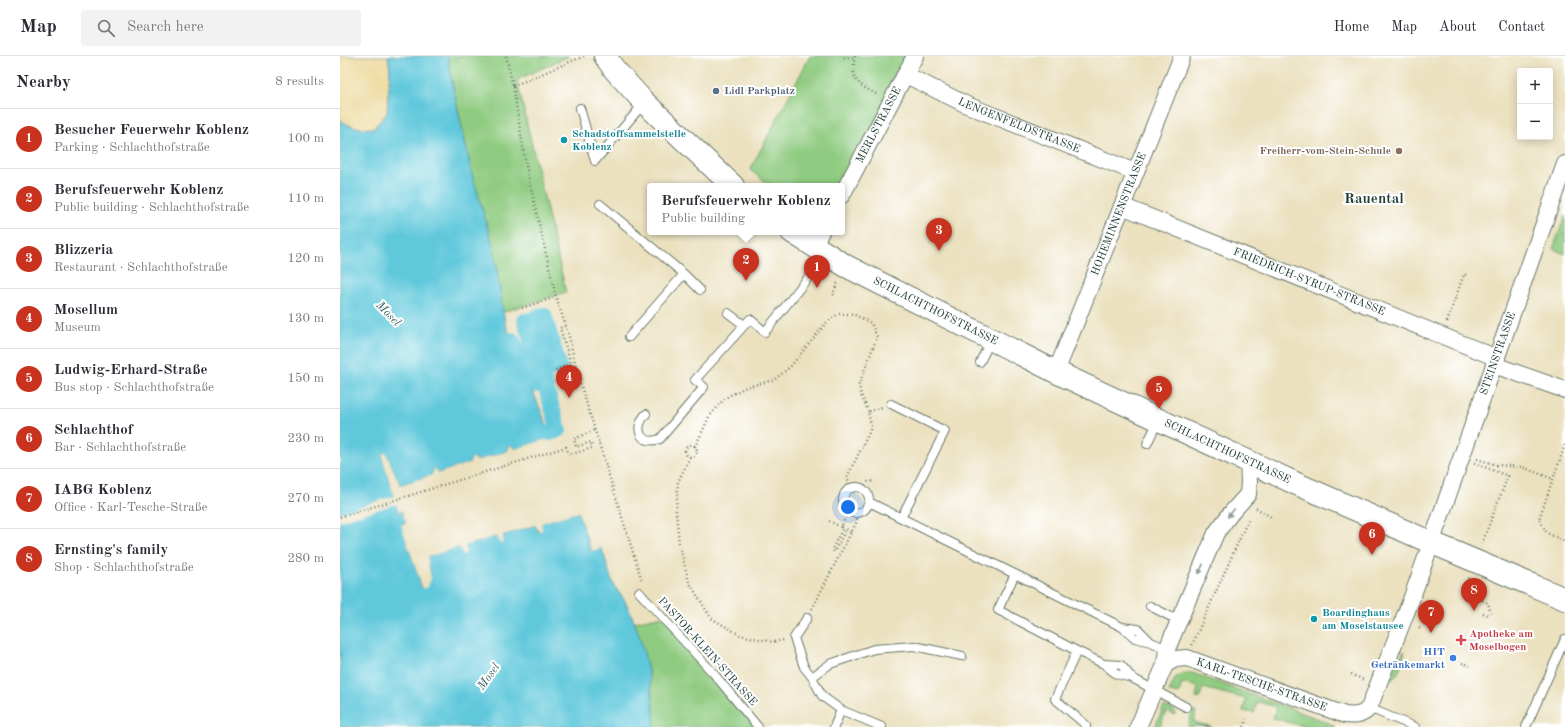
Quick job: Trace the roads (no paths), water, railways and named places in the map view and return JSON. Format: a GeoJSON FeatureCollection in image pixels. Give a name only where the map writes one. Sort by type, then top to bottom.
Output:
{"type":"FeatureCollection","features":[{"type":"Feature","properties":{"kind":"main road"},"geometry":{"type":"LineString","coordinates":[[605,56],[614,69],[644,102],[730,183]]}},
{"type":"Feature","properties":{"kind":"main road","name":"SCHLACHTHOFSTRASSE"},"geometry":{"type":"LineString","coordinates":[[799,235],[820,244],[880,284],[1056,372],[1248,462],[1430,542],[1565,599]]}},
{"type":"Feature","properties":{"kind":"street","name":"MERLSTRASSE"},"geometry":{"type":"LineString","coordinates":[[845,189],[915,56]]}},
{"type":"Feature","properties":{"kind":"street","name":"HOHEMINNENSTRASSE"},"geometry":{"type":"LineString","coordinates":[[1056,372],[1182,56]]}},
{"type":"Feature","properties":{"kind":"street","name":"LENGENFELDSTRASSE"},"geometry":{"type":"LineString","coordinates":[[906,75],[967,105],[1136,172]]}},
{"type":"Feature","properties":{"kind":"street","name":"STEINSTRASSE"},"geometry":{"type":"LineString","coordinates":[[1430,542],[1496,361],[1565,164]]}},
{"type":"Feature","properties":{"kind":"street","name":"FRIEDRICH-SYRUP-STRASSE"},"geometry":{"type":"LineString","coordinates":[[1122,206],[1565,390]]}},
{"type":"Feature","properties":{"kind":"street"},"geometry":{"type":"LineString","coordinates":[[1138,727],[1179,620],[1216,534],[1231,513],[1248,494],[1248,462]]}},
{"type":"Feature","properties":{"kind":"street"},"geometry":{"type":"LineString","coordinates":[[1363,717],[1395,644],[1430,542]]}},
{"type":"Feature","properties":{"kind":"street","name":"KARL-TESCHE-STRASSE"},"geometry":{"type":"LineString","coordinates":[[1166,657],[1175,659],[1187,658],[1345,715],[1363,717]]}},
{"type":"Feature","properties":{"kind":"lane"},"geometry":{"type":"LineString","coordinates":[[580,108],[595,161],[644,102]]}},
{"type":"Feature","properties":{"kind":"lane"},"geometry":{"type":"LineString","coordinates":[[600,204],[684,274],[700,290]]}},
{"type":"Feature","properties":{"kind":"lane"},"geometry":{"type":"LineString","coordinates":[[646,414],[640,420],[639,432],[648,440],[654,441],[660,439],[704,387],[695,380],[744,325],[750,319],[765,332],[810,279],[820,244]]}},
{"type":"Feature","properties":{"kind":"lane"},"geometry":{"type":"LineString","coordinates":[[629,337],[684,274]]}},
{"type":"Feature","properties":{"kind":"lane"},"geometry":{"type":"LineString","coordinates":[[728,313],[744,325]]}},
{"type":"Feature","properties":{"kind":"lane"},"geometry":{"type":"LineString","coordinates":[[980,362],[991,340]]}},
{"type":"Feature","properties":{"kind":"lane"},"geometry":{"type":"LineString","coordinates":[[891,404],[945,431],[901,518]]}},
{"type":"Feature","properties":{"kind":"lane"},"geometry":{"type":"LineString","coordinates":[[1147,444],[1159,420]]}},
{"type":"Feature","properties":{"kind":"lane"},"geometry":{"type":"LineString","coordinates":[[857,486],[862,488],[868,494],[869,502],[865,510],[853,512],[846,508],[842,500],[845,492],[850,488],[857,486]]}},
{"type":"Feature","properties":{"kind":"lane"},"geometry":{"type":"LineString","coordinates":[[869,502],[1122,627],[1138,629],[1166,657]]}},
{"type":"Feature","properties":{"kind":"lane"},"geometry":{"type":"LineString","coordinates":[[1015,574],[998,610],[1104,664],[1121,665],[1132,678],[1186,707]]}},
{"type":"Feature","properties":{"kind":"lane","name":"PASTOR-KLEIN-STRASSE"},"geometry":{"type":"LineString","coordinates":[[639,592],[714,674],[758,727]]}},
{"type":"Feature","properties":{"kind":"lane"},"geometry":{"type":"LineString","coordinates":[[1150,606],[1179,620]]}},
{"type":"Feature","properties":{"kind":"lane"},"geometry":{"type":"LineString","coordinates":[[807,618],[794,638],[804,667],[812,677],[822,696],[841,710],[882,727]]}},
{"type":"Feature","properties":{"kind":"lane"},"geometry":{"type":"LineString","coordinates":[[1526,727],[1565,639]]}},
{"type":"Feature","properties":{"kind":"lane"},"geometry":{"type":"LineString","coordinates":[[812,677],[830,664],[874,649],[914,646],[962,656]]}},
{"type":"Feature","properties":{"kind":"lane"},"geometry":{"type":"LineString","coordinates":[[1078,650],[1055,699],[1086,727]]}},
{"type":"Feature","properties":{"kind":"lane"},"geometry":{"type":"LineString","coordinates":[[834,727],[841,710]]}},
{"type":"Feature","properties":{"kind":"lane"},"geometry":{"type":"LineString","coordinates":[[1363,717],[1415,727]]}},
{"type":"Feature","properties":{"kind":"water","name":"Mosel"},"geometry":{"type":"Polygon","coordinates":[[[388,56],[448,56],[452,82],[472,174],[493,246],[505,323],[552,438],[515,449],[510,445],[508,451],[477,461],[472,457],[470,463],[439,473],[434,468],[432,475],[400,485],[386,453],[382,456],[399,512],[402,511],[406,523],[402,525],[422,588],[423,589],[430,578],[430,570],[426,557],[459,547],[462,554],[466,552],[464,546],[497,536],[502,543],[503,535],[535,525],[540,532],[540,523],[578,512],[591,551],[601,548],[612,581],[626,603],[638,632],[650,680],[655,727],[340,727],[340,119],[351,126],[374,128],[387,113],[390,69],[388,56]]]}},
{"type":"Feature","properties":{"kind":"waterway"},"geometry":{"type":"LineString","coordinates":[[550,433],[559,430],[525,321],[530,320],[547,370],[553,369],[537,317],[544,315],[560,369]]}},
{"type":"Feature","properties":{"kind":"waterway"},"geometry":{"type":"LineString","coordinates":[[512,340],[538,385]]}},
{"type":"Feature","properties":{"kind":"place","name":"Lidl Parkplatz"},"geometry":{"type":"Point","coordinates":[716,91]}},
{"type":"Feature","properties":{"kind":"place","name":"Schadstoffsammelstelle Koblenz"},"geometry":{"type":"Point","coordinates":[564,140]}},
{"type":"Feature","properties":{"kind":"place","name":"Freiherr-vom-Stein-Schule"},"geometry":{"type":"Point","coordinates":[1399,151]}},
{"type":"Feature","properties":{"kind":"place","name":"Blizzeria"},"geometry":{"type":"Point","coordinates":[939,251]}},
{"type":"Feature","properties":{"kind":"place","name":"Berufsfeuerwehr Koblenz"},"geometry":{"type":"Point","coordinates":[746,281]}},
{"type":"Feature","properties":{"kind":"place","name":"Besucher Feuerwehr Koblenz"},"geometry":{"type":"Point","coordinates":[817,288]}},
{"type":"Feature","properties":{"kind":"place","name":"Mosellum"},"geometry":{"type":"Point","coordinates":[569,398]}},
{"type":"Feature","properties":{"kind":"place","name":"Ludwig-Erhard-Straße"},"geometry":{"type":"Point","coordinates":[1159,409]}},
{"type":"Feature","properties":{"kind":"place","name":"Schlachthof"},"geometry":{"type":"Point","coordinates":[1372,555]}},
{"type":"Feature","properties":{"kind":"place","name":"Ernsting's family"},"geometry":{"type":"Point","coordinates":[1474,611]}},
{"type":"Feature","properties":{"kind":"place","name":"Boardinghaus am Moselstausee"},"geometry":{"type":"Point","coordinates":[1314,619]}},
{"type":"Feature","properties":{"kind":"place","name":"IABG Koblenz"},"geometry":{"type":"Point","coordinates":[1431,633]}},
{"type":"Feature","properties":{"kind":"place","name":"Apotheke am Moselbogen"},"geometry":{"type":"Point","coordinates":[1461,640]}},
{"type":"Feature","properties":{"kind":"place","name":"HIT Getränkemarkt"},"geometry":{"type":"Point","coordinates":[1453,658]}},
{"type":"Feature","properties":{"kind":"district","name":"Rauental"},"geometry":{"type":"Point","coordinates":[1374,199]}}]}
